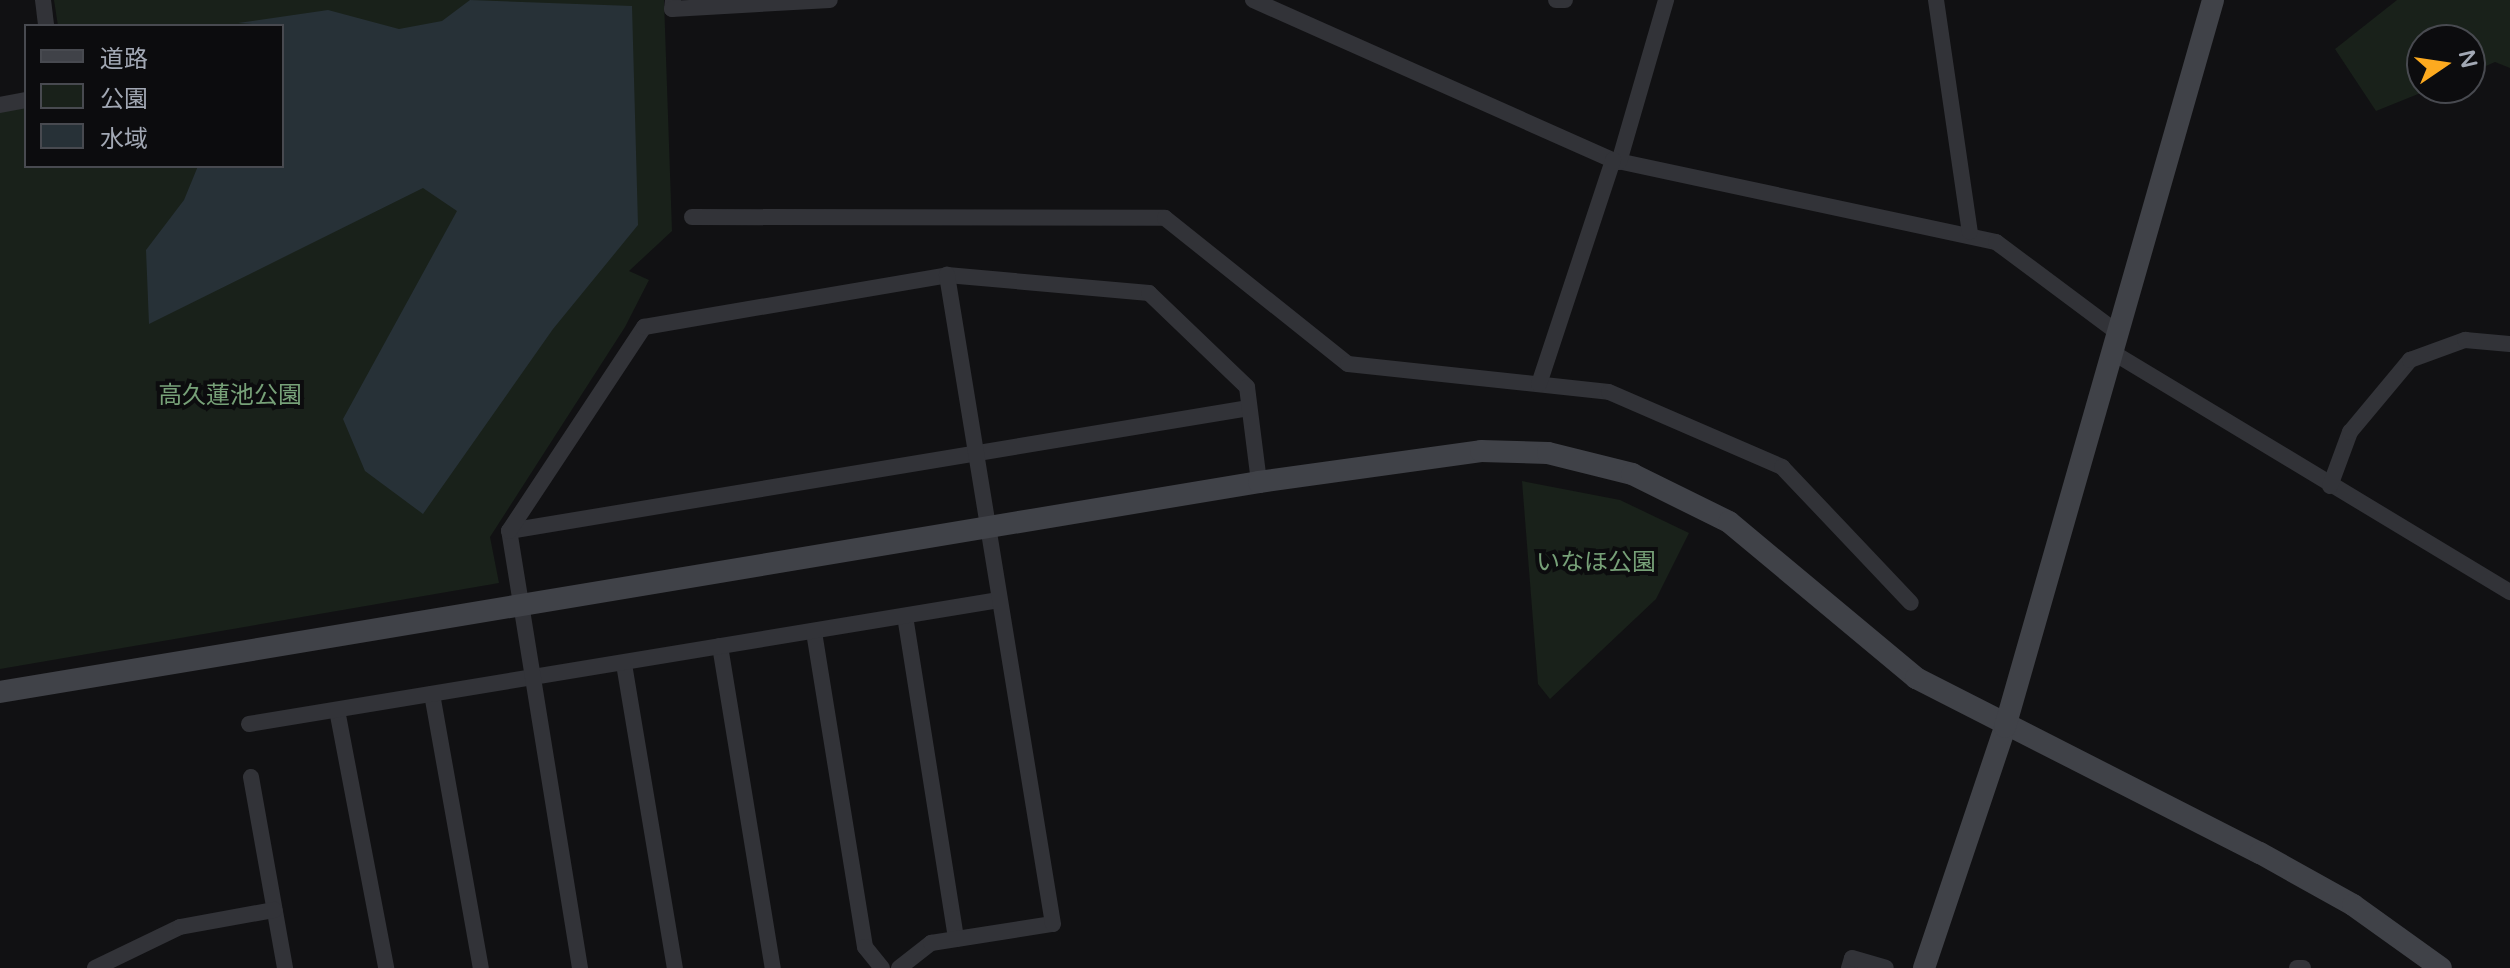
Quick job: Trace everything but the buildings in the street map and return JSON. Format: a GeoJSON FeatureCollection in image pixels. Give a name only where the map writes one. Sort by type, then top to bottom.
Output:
{"type":"FeatureCollection","features":[{"type":"Feature","properties":{"kind":"street"},"geometry":{"type":"LineString","coordinates":[[43,0],[46,24]]}},
{"type":"Feature","properties":{"kind":"street"},"geometry":{"type":"LineString","coordinates":[[673,0],[672,9],[830,0]]}},
{"type":"Feature","properties":{"kind":"street"},"geometry":{"type":"LineString","coordinates":[[1253,0],[1616,161],[1970,232],[2050,276],[2115,343],[2330,486],[2510,592]]}},
{"type":"Feature","properties":{"kind":"street"},"geometry":{"type":"LineString","coordinates":[[1556,0],[1565,0]]}},
{"type":"Feature","properties":{"kind":"street"},"geometry":{"type":"LineString","coordinates":[[1539,384],[1616,161],[1666,0]]}},
{"type":"Feature","properties":{"kind":"street"},"geometry":{"type":"LineString","coordinates":[[1936,0],[1970,232]]}},
{"type":"Feature","properties":{"kind":"street"},"geometry":{"type":"LineString","coordinates":[[1924,968],[2005,727],[2213,0]]}},
{"type":"Feature","properties":{"kind":"street"},"geometry":{"type":"LineString","coordinates":[[0,105],[24,100]]}},
{"type":"Feature","properties":{"kind":"street"},"geometry":{"type":"LineString","coordinates":[[692,217],[1165,218],[1348,364],[1609,392],[1782,467],[1911,603]]}},
{"type":"Feature","properties":{"kind":"street"},"geometry":{"type":"LineString","coordinates":[[899,968],[931,943],[1053,924],[947,275]]}},
{"type":"Feature","properties":{"kind":"street"},"geometry":{"type":"LineString","coordinates":[[580,968],[509,531],[644,327],[947,275],[1149,293],[1247,387],[1259,482]]}},
{"type":"Feature","properties":{"kind":"street"},"geometry":{"type":"LineString","coordinates":[[2330,486],[2350,432],[2410,360],[2465,340],[2510,344]]}},
{"type":"Feature","properties":{"kind":"street"},"geometry":{"type":"LineString","coordinates":[[509,531],[1249,408]]}},
{"type":"Feature","properties":{"kind":"street"},"geometry":{"type":"LineString","coordinates":[[0,692],[1259,482],[1481,451],[1548,453],[1609,467],[1729,522],[1916,678],[2005,727],[2260,853],[2353,905],[2441,968]]}},
{"type":"Feature","properties":{"kind":"street"},"geometry":{"type":"LineString","coordinates":[[249,724],[999,600]]}},
{"type":"Feature","properties":{"kind":"street"},"geometry":{"type":"LineString","coordinates":[[905,616],[956,939]]}},
{"type":"Feature","properties":{"kind":"street"},"geometry":{"type":"LineString","coordinates":[[814,632],[865,947],[882,968]]}},
{"type":"Feature","properties":{"kind":"street"},"geometry":{"type":"LineString","coordinates":[[720,646],[773,968]]}},
{"type":"Feature","properties":{"kind":"street"},"geometry":{"type":"LineString","coordinates":[[624,664],[675,968]]}},
{"type":"Feature","properties":{"kind":"street"},"geometry":{"type":"LineString","coordinates":[[432,694],[481,968]]}},
{"type":"Feature","properties":{"kind":"street"},"geometry":{"type":"LineString","coordinates":[[337,710],[386,968]]}},
{"type":"Feature","properties":{"kind":"street"},"geometry":{"type":"LineString","coordinates":[[251,777],[285,968]]}},
{"type":"Feature","properties":{"kind":"street"},"geometry":{"type":"LineString","coordinates":[[95,968],[180,927],[274,910]]}},
{"type":"Feature","properties":{"kind":"street"},"geometry":{"type":"LineString","coordinates":[[1849,968],[1852,958],[1886,968]]}},
{"type":"Feature","properties":{"kind":"green space","name":"高久蓮池公園"},"geometry":{"type":"Polygon","coordinates":[[[54,0],[664,0],[672,231],[629,271],[649,280],[625,327],[490,537],[499,583],[0,669],[0,111],[24,107],[24,168],[284,168],[284,24],[58,24],[54,0]]]}},
{"type":"Feature","properties":{"kind":"green space"},"geometry":{"type":"Polygon","coordinates":[[[2397,0],[2510,0],[2510,68],[2495,62],[2486,66],[2486,24],[2406,24],[2406,99],[2376,111],[2335,49],[2397,0]]]}},
{"type":"Feature","properties":{"kind":"green space","name":"いなほ公園"},"geometry":{"type":"Polygon","coordinates":[[[1522,481],[1620,500],[1689,533],[1656,599],[1550,699],[1538,684],[1522,481]]]}},
{"type":"Feature","properties":{"kind":"water"},"geometry":{"type":"Polygon","coordinates":[[[470,0],[632,6],[638,225],[553,329],[423,514],[365,471],[343,419],[457,211],[423,188],[149,324],[146,250],[184,200],[197,168],[284,168],[284,24],[238,23],[328,10],[399,29],[442,21],[470,0]]]}}]}
